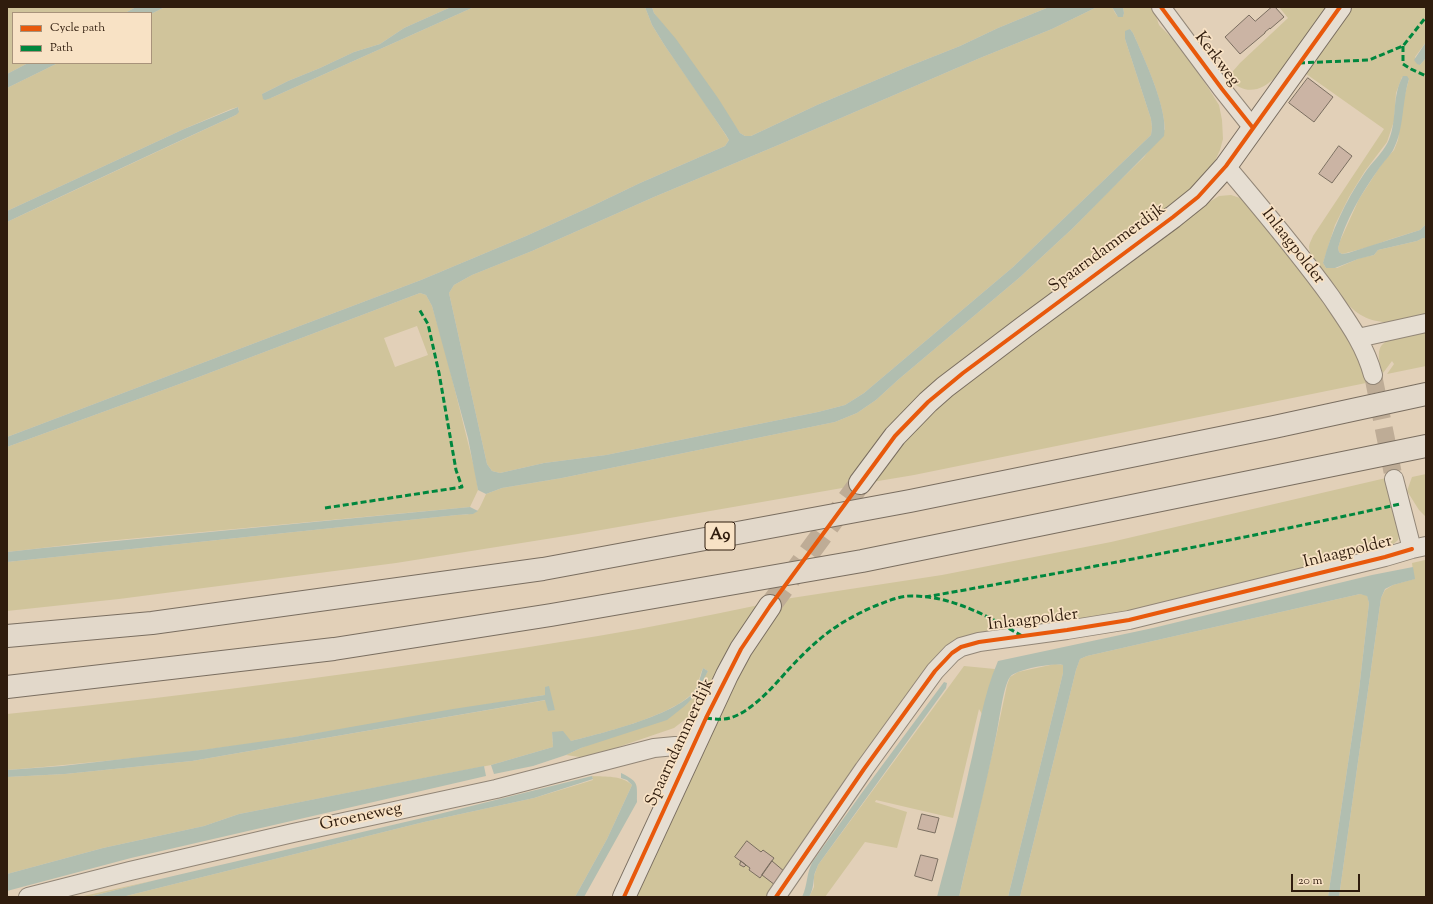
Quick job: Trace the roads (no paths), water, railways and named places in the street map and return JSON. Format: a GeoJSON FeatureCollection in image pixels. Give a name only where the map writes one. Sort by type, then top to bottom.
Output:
{"type":"FeatureCollection","features":[{"type":"Feature","properties":{"kind":"highway","name":"A9"},"geometry":{"type":"LineString","coordinates":[[7,636],[152,623],[544,569],[910,501],[1274,427],[1426,394]]}},
{"type":"Feature","properties":{"kind":"highway"},"geometry":{"type":"LineString","coordinates":[[7,687],[334,649],[551,615],[870,560],[1426,446]]}},
{"type":"Feature","properties":{"kind":"street","name":"Kerkweg"},"geometry":{"type":"LineString","coordinates":[[1161,7],[1253,128]]}},
{"type":"Feature","properties":{"kind":"street","name":"Spaarndammerdijk"},"geometry":{"type":"LineString","coordinates":[[860,483],[895,436],[928,402],[963,373],[1186,208],[1226,166],[1340,7]]}},
{"type":"Feature","properties":{"kind":"street","name":"Inlaagpolder"},"geometry":{"type":"LineString","coordinates":[[1226,166],[1296,250],[1328,293],[1358,338],[1373,375]]}},
{"type":"Feature","properties":{"kind":"street"},"geometry":{"type":"LineString","coordinates":[[1358,338],[1426,323]]}},
{"type":"Feature","properties":{"kind":"street","name":"Inlaagpolder"},"geometry":{"type":"LineString","coordinates":[[776,897],[864,769],[935,671],[952,653],[961,647],[978,642],[1129,620],[1324,573],[1419,548],[1394,479]]}},
{"type":"Feature","properties":{"kind":"street","name":"Spaarndammerdijk"},"geometry":{"type":"LineString","coordinates":[[624,897],[730,669],[741,649],[770,606]]}},
{"type":"Feature","properties":{"kind":"street","name":"Groeneweg"},"geometry":{"type":"LineString","coordinates":[[28,897],[130,871],[293,833],[496,789],[654,748],[675,746],[694,747]]}},
{"type":"Feature","properties":{"kind":"tunnel"},"geometry":{"type":"LineString","coordinates":[[1373,375],[1394,479]]}},
{"type":"Feature","properties":{"kind":"tunnel"},"geometry":{"type":"LineString","coordinates":[[770,606],[860,483]]}}]}
